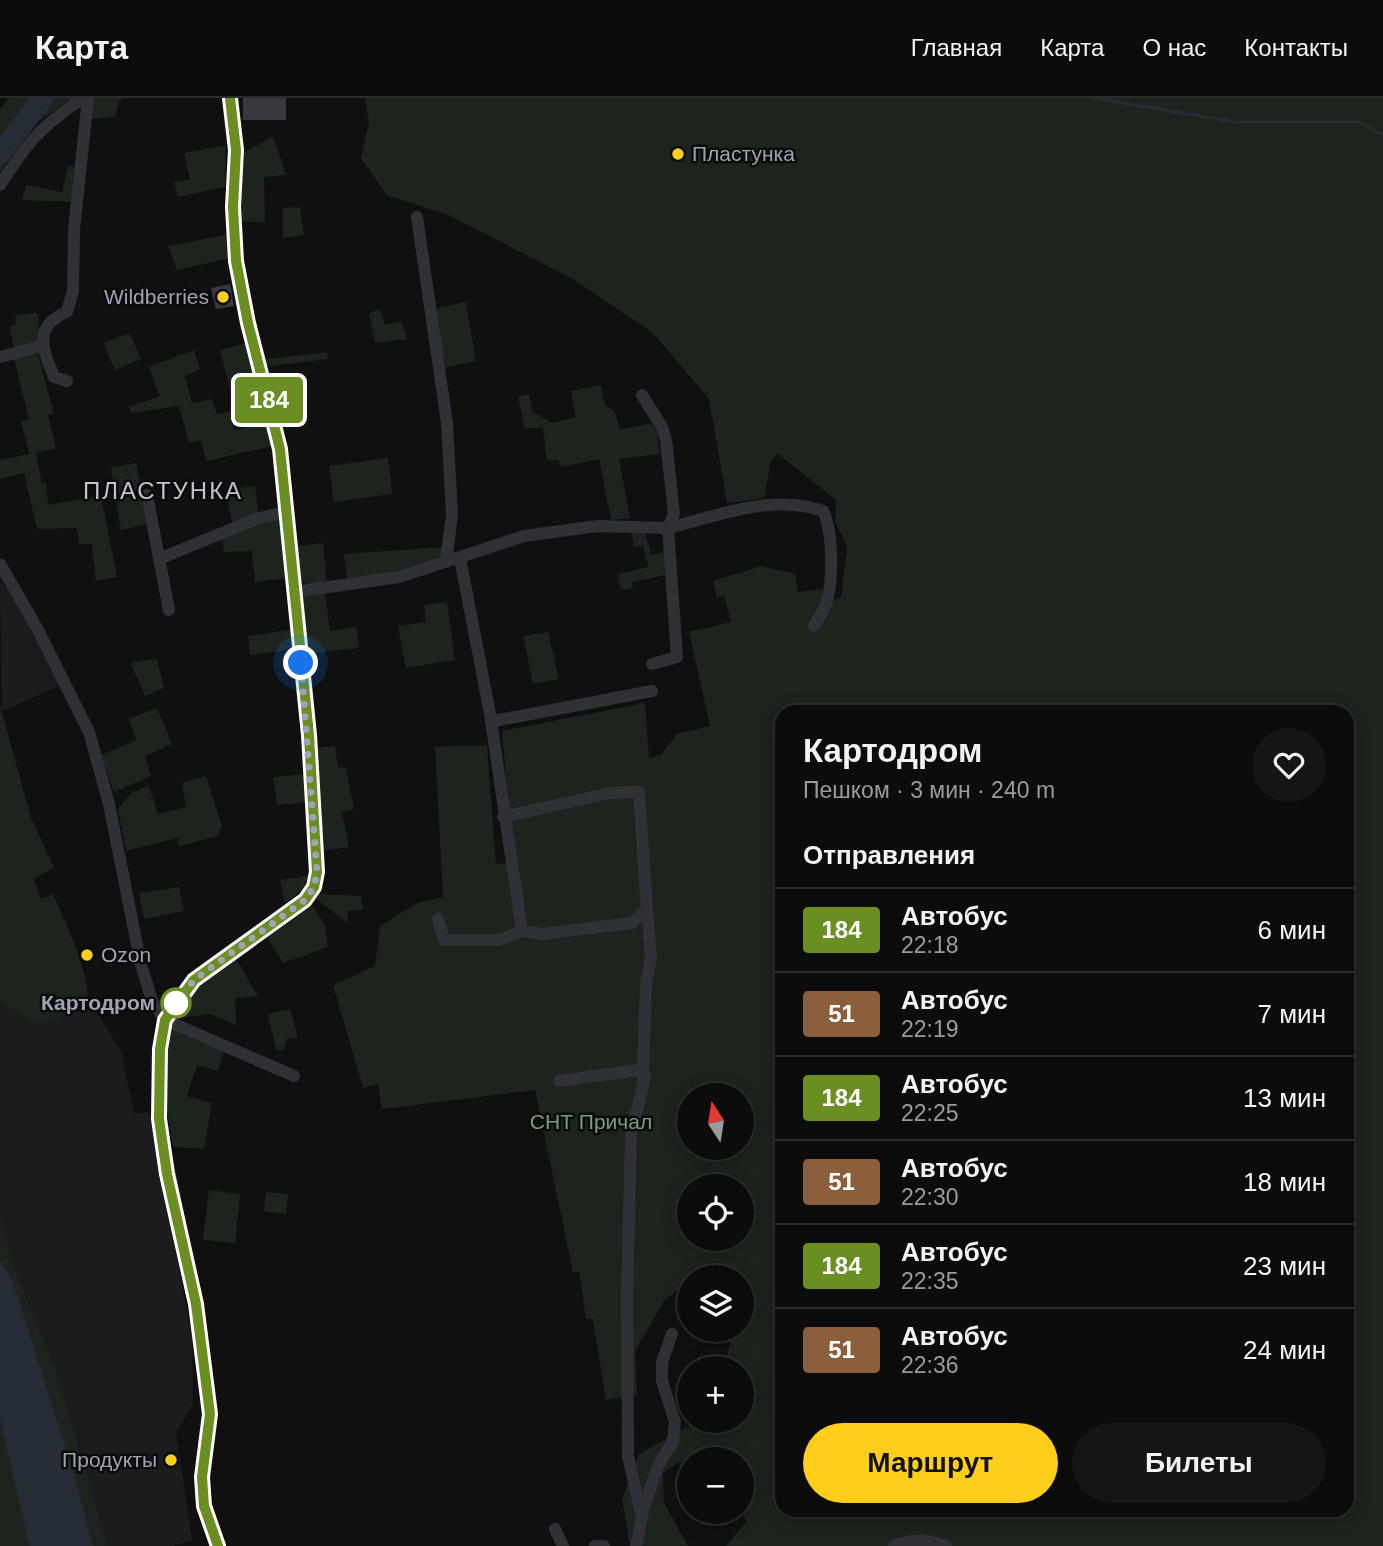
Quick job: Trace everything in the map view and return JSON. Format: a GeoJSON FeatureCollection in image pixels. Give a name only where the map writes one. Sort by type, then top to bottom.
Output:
{"type":"FeatureCollection","features":[{"type":"Feature","properties":{"kind":"street"},"geometry":{"type":"LineString","coordinates":[[0,185],[25,146],[44,127],[86,98]]}},
{"type":"Feature","properties":{"kind":"street"},"geometry":{"type":"LineString","coordinates":[[67,381],[54,377],[42,336],[52,320],[67,312],[73,291],[74,229],[83,165],[86,98]]}},
{"type":"Feature","properties":{"kind":"street"},"geometry":{"type":"LineString","coordinates":[[218,1546],[204,1506],[202,1477],[210,1414],[202,1343],[159,1119],[159,1066],[165,1020],[194,980],[305,900],[314,887],[317,872],[309,735],[280,449],[248,323],[236,261],[233,207],[236,150],[230,98]]}},
{"type":"Feature","properties":{"kind":"street"},"geometry":{"type":"LineString","coordinates":[[417,217],[447,423],[452,513],[446,562]]}},
{"type":"Feature","properties":{"kind":"street"},"geometry":{"type":"LineString","coordinates":[[0,357],[43,346]]}},
{"type":"Feature","properties":{"kind":"street"},"geometry":{"type":"LineString","coordinates":[[642,395],[662,428],[666,440],[674,514],[668,528],[677,657],[652,664]]}},
{"type":"Feature","properties":{"kind":"street"},"geometry":{"type":"LineString","coordinates":[[147,495],[169,610]]}},
{"type":"Feature","properties":{"kind":"street"},"geometry":{"type":"LineString","coordinates":[[294,592],[399,577],[524,536],[598,526],[668,528],[773,503],[803,504],[823,511],[828,521],[828,598],[814,626]]}},
{"type":"Feature","properties":{"kind":"street"},"geometry":{"type":"LineString","coordinates":[[159,559],[256,519],[286,512]]}},
{"type":"Feature","properties":{"kind":"street"},"geometry":{"type":"LineString","coordinates":[[460,558],[490,714],[503,817],[522,931]]}},
{"type":"Feature","properties":{"kind":"street"},"geometry":{"type":"LineString","coordinates":[[0,564],[37,628],[89,732],[122,861],[141,965],[152,1001],[165,1020],[294,1076]]}},
{"type":"Feature","properties":{"kind":"street"},"geometry":{"type":"LineString","coordinates":[[490,714],[494,721],[499,721],[652,691]]}},
{"type":"Feature","properties":{"kind":"street"},"geometry":{"type":"LineString","coordinates":[[503,817],[610,793],[639,792],[651,957],[646,984],[645,1080],[638,1097],[631,1135],[627,1296],[628,1456],[642,1518]]}},
{"type":"Feature","properties":{"kind":"street"},"geometry":{"type":"LineString","coordinates":[[438,919],[444,940],[499,940],[522,931],[542,934],[632,923],[647,909]]}},
{"type":"Feature","properties":{"kind":"street"},"geometry":{"type":"LineString","coordinates":[[559,1081],[638,1070],[643,1072]]}},
{"type":"Feature","properties":{"kind":"street"},"geometry":{"type":"LineString","coordinates":[[636,1546],[658,1466],[673,1441],[676,1422],[662,1381],[662,1362],[672,1334]]}},
{"type":"Feature","properties":{"kind":"street"},"geometry":{"type":"LineString","coordinates":[[555,1529],[563,1546]]}},
{"type":"Feature","properties":{"kind":"street"},"geometry":{"type":"LineString","coordinates":[[894,1546],[906,1541],[927,1540],[946,1546]]}},
{"type":"Feature","properties":{"kind":"street"},"geometry":{"type":"LineString","coordinates":[[595,1546],[604,1546]]}},
{"type":"Feature","properties":{"kind":"shaded area"},"geometry":{"type":"Polygon","coordinates":[[[0,580],[25,614],[62,685],[2,711],[0,580]]]}},
{"type":"Feature","properties":{"kind":"shaded area"},"geometry":{"type":"Polygon","coordinates":[[[0,1001],[75,1013],[86,1003],[98,1014],[121,1051],[134,1113],[149,1112],[192,1338],[193,1404],[176,1432],[192,1540],[174,1546],[108,1546],[57,1372],[12,1262],[0,1215],[0,1001]]]}},
{"type":"Feature","properties":{"kind":"shaded area"},"geometry":{"type":"Polygon","coordinates":[[[0,1260],[13,1281],[75,1477],[93,1546],[29,1546],[0,1420],[0,1260]]]}},
{"type":"Feature","properties":{"kind":"green space"},"geometry":{"type":"Polygon","coordinates":[[[9,98],[36,98],[0,141],[0,109],[9,98]]]}},
{"type":"Feature","properties":{"kind":"green space"},"geometry":{"type":"Polygon","coordinates":[[[48,98],[72,98],[33,125],[0,172],[0,160],[48,98]]]}},
{"type":"Feature","properties":{"kind":"green space"},"geometry":{"type":"Polygon","coordinates":[[[91,98],[123,98],[119,100],[115,117],[91,119],[91,98]]]}},
{"type":"Feature","properties":{"kind":"green space","name":"СНТ Причал"},"geometry":{"type":"Polygon","coordinates":[[[365,98],[1383,98],[1383,1546],[726,1546],[744,1524],[754,1524],[754,1447],[677,1447],[677,1463],[663,1473],[664,1503],[688,1546],[637,1546],[629,1541],[622,1499],[639,1454],[677,1433],[754,1433],[754,1356],[727,1356],[730,1342],[754,1342],[754,1265],[677,1265],[677,1290],[664,1301],[635,1351],[637,1395],[606,1400],[593,1319],[586,1319],[579,1272],[573,1272],[535,1090],[382,1109],[378,1084],[363,1088],[333,985],[375,966],[380,926],[417,903],[443,897],[435,747],[487,745],[496,864],[509,863],[502,731],[645,703],[649,758],[661,755],[677,734],[710,726],[689,632],[731,622],[724,596],[717,598],[713,581],[761,566],[795,574],[798,592],[823,589],[821,606],[841,597],[847,547],[835,521],[836,500],[778,454],[771,461],[764,498],[727,503],[709,399],[653,333],[573,279],[448,215],[387,195],[361,158],[369,123],[365,98]]]}},
{"type":"Feature","properties":{"kind":"green space"},"geometry":{"type":"Polygon","coordinates":[[[273,136],[286,175],[264,177],[265,223],[240,221],[240,155],[273,136]]]}},
{"type":"Feature","properties":{"kind":"green space"},"geometry":{"type":"Polygon","coordinates":[[[226,145],[225,187],[178,197],[174,182],[190,179],[184,153],[226,145]]]}},
{"type":"Feature","properties":{"kind":"green space"},"geometry":{"type":"Polygon","coordinates":[[[68,165],[77,168],[72,202],[22,200],[26,185],[62,192],[68,165]]]}},
{"type":"Feature","properties":{"kind":"green space"},"geometry":{"type":"Polygon","coordinates":[[[300,207],[304,235],[283,238],[283,208],[300,207]]]}},
{"type":"Feature","properties":{"kind":"green space"},"geometry":{"type":"Polygon","coordinates":[[[226,235],[230,258],[177,270],[168,246],[226,235]]]}},
{"type":"Feature","properties":{"kind":"green space"},"geometry":{"type":"Polygon","coordinates":[[[466,302],[476,361],[444,368],[434,309],[466,302]]]}},
{"type":"Feature","properties":{"kind":"green space"},"geometry":{"type":"Polygon","coordinates":[[[380,309],[385,325],[401,321],[407,339],[375,343],[369,313],[380,309]]]}},
{"type":"Feature","properties":{"kind":"green space"},"geometry":{"type":"Polygon","coordinates":[[[37,313],[40,332],[36,342],[14,349],[10,326],[15,325],[16,315],[37,313]]]}},
{"type":"Feature","properties":{"kind":"green space"},"geometry":{"type":"Polygon","coordinates":[[[130,333],[141,359],[115,370],[103,343],[130,333]]]}},
{"type":"Feature","properties":{"kind":"green space"},"geometry":{"type":"Polygon","coordinates":[[[247,343],[258,386],[231,392],[220,350],[247,343]]]}},
{"type":"Feature","properties":{"kind":"green space"},"geometry":{"type":"Polygon","coordinates":[[[194,350],[200,369],[185,376],[192,403],[212,399],[217,414],[230,412],[234,430],[268,423],[273,446],[206,461],[201,440],[189,443],[179,406],[131,413],[129,407],[160,396],[149,367],[194,350]]]}},
{"type":"Feature","properties":{"kind":"green space"},"geometry":{"type":"Polygon","coordinates":[[[327,352],[328,359],[262,367],[260,360],[327,352]]]}},
{"type":"Feature","properties":{"kind":"green space"},"geometry":{"type":"Polygon","coordinates":[[[38,354],[54,414],[48,415],[56,448],[36,453],[42,483],[46,483],[48,505],[101,496],[117,577],[96,581],[92,544],[79,544],[77,528],[37,529],[24,473],[0,479],[0,460],[29,454],[21,421],[29,419],[14,359],[38,354]]]}},
{"type":"Feature","properties":{"kind":"green space"},"geometry":{"type":"Polygon","coordinates":[[[601,385],[605,406],[614,410],[620,430],[651,423],[657,431],[660,454],[619,459],[630,518],[611,520],[599,459],[560,467],[559,460],[547,461],[543,428],[525,428],[518,397],[529,394],[532,411],[552,423],[576,417],[571,391],[601,385]]]}},
{"type":"Feature","properties":{"kind":"green space"},"geometry":{"type":"Polygon","coordinates":[[[388,458],[392,494],[334,502],[329,466],[388,458]]]}},
{"type":"Feature","properties":{"kind":"green space"},"geometry":{"type":"Polygon","coordinates":[[[136,463],[148,524],[121,530],[111,468],[136,463]]]}},
{"type":"Feature","properties":{"kind":"green space"},"geometry":{"type":"Polygon","coordinates":[[[255,486],[259,517],[233,525],[225,490],[255,486]]]}},
{"type":"Feature","properties":{"kind":"green space"},"geometry":{"type":"Polygon","coordinates":[[[283,517],[288,578],[255,582],[252,551],[224,552],[222,534],[283,517]]]}},
{"type":"Feature","properties":{"kind":"green space"},"geometry":{"type":"Polygon","coordinates":[[[631,531],[645,531],[651,555],[669,551],[670,574],[632,582],[633,588],[621,590],[618,574],[648,567],[643,545],[634,547],[631,531]]]}},
{"type":"Feature","properties":{"kind":"green space"},"geometry":{"type":"Polygon","coordinates":[[[323,543],[327,583],[309,585],[300,579],[296,546],[323,543]]]}},
{"type":"Feature","properties":{"kind":"green space"},"geometry":{"type":"Polygon","coordinates":[[[445,547],[444,559],[397,572],[347,580],[344,554],[445,547]]]}},
{"type":"Feature","properties":{"kind":"green space"},"geometry":{"type":"Polygon","coordinates":[[[325,593],[330,631],[357,627],[359,648],[304,654],[299,597],[325,593]]]}},
{"type":"Feature","properties":{"kind":"green space"},"geometry":{"type":"Polygon","coordinates":[[[447,602],[455,660],[406,668],[398,626],[426,622],[424,605],[447,602]]]}},
{"type":"Feature","properties":{"kind":"green space"},"geometry":{"type":"Polygon","coordinates":[[[294,629],[295,649],[250,655],[248,636],[294,629]]]}},
{"type":"Feature","properties":{"kind":"green space"},"geometry":{"type":"Polygon","coordinates":[[[548,632],[559,679],[533,684],[523,636],[548,632]]]}},
{"type":"Feature","properties":{"kind":"green space"},"geometry":{"type":"Polygon","coordinates":[[[157,659],[164,688],[145,696],[130,662],[157,659]]]}},
{"type":"Feature","properties":{"kind":"green space"},"geometry":{"type":"Polygon","coordinates":[[[0,705],[31,818],[54,868],[33,879],[41,899],[53,894],[76,948],[86,980],[86,1002],[82,1007],[67,1015],[43,1021],[23,1017],[0,1001],[0,705]]]}},
{"type":"Feature","properties":{"kind":"green space"},"geometry":{"type":"Polygon","coordinates":[[[157,708],[172,744],[145,756],[151,776],[114,792],[101,755],[137,740],[128,719],[157,708]]]}},
{"type":"Feature","properties":{"kind":"green space"},"geometry":{"type":"Polygon","coordinates":[[[335,746],[338,768],[346,767],[354,809],[342,812],[349,847],[320,851],[314,748],[335,746]]]}},
{"type":"Feature","properties":{"kind":"green space"},"geometry":{"type":"Polygon","coordinates":[[[306,774],[309,802],[277,805],[273,777],[306,774]]]}},
{"type":"Feature","properties":{"kind":"green space"},"geometry":{"type":"Polygon","coordinates":[[[206,776],[222,826],[218,836],[179,846],[178,838],[126,851],[118,809],[131,793],[149,786],[158,814],[186,807],[182,783],[206,776]]]}},
{"type":"Feature","properties":{"kind":"green space"},"geometry":{"type":"Polygon","coordinates":[[[308,876],[304,888],[285,905],[280,880],[308,876]]]}},
{"type":"Feature","properties":{"kind":"green space"},"geometry":{"type":"Polygon","coordinates":[[[179,887],[184,911],[144,919],[139,893],[179,887]]]}},
{"type":"Feature","properties":{"kind":"green space"},"geometry":{"type":"Polygon","coordinates":[[[319,894],[361,896],[363,910],[347,911],[348,923],[316,899],[319,894]]]}},
{"type":"Feature","properties":{"kind":"green space"},"geometry":{"type":"Polygon","coordinates":[[[311,904],[325,925],[328,947],[283,963],[265,934],[311,904]]]}},
{"type":"Feature","properties":{"kind":"green space"},"geometry":{"type":"Polygon","coordinates":[[[236,959],[258,996],[235,998],[236,1025],[211,1014],[175,1018],[200,982],[236,959]]]}},
{"type":"Feature","properties":{"kind":"green space"},"geometry":{"type":"Polygon","coordinates":[[[290,1009],[298,1038],[287,1039],[284,1050],[276,1050],[268,1014],[290,1009]]]}},
{"type":"Feature","properties":{"kind":"green space"},"geometry":{"type":"Polygon","coordinates":[[[169,1028],[223,1052],[218,1071],[197,1065],[187,1096],[212,1103],[204,1149],[173,1147],[165,1097],[169,1028]]]}},
{"type":"Feature","properties":{"kind":"green space"},"geometry":{"type":"Polygon","coordinates":[[[209,1190],[240,1194],[235,1243],[203,1240],[209,1190]]]}},
{"type":"Feature","properties":{"kind":"green space"},"geometry":{"type":"Polygon","coordinates":[[[266,1192],[288,1194],[286,1214],[264,1211],[266,1192]]]}},
{"type":"Feature","properties":{"kind":"green space"},"geometry":{"type":"Polygon","coordinates":[[[0,1215],[12,1262],[57,1372],[108,1546],[93,1546],[75,1477],[13,1281],[0,1260],[0,1215]]]}},
{"type":"Feature","properties":{"kind":"green space"},"geometry":{"type":"Polygon","coordinates":[[[0,1420],[29,1546],[0,1546],[0,1420]]]}},
{"type":"Feature","properties":{"kind":"building"},"geometry":{"type":"Polygon","coordinates":[[[243,98],[286,98],[286,120],[243,120],[243,98]]]}},
{"type":"Feature","properties":{"kind":"building","name":"Wildberries"},"geometry":{"type":"Polygon","coordinates":[[[230,284],[234,306],[216,309],[211,288],[230,284]]]}},
{"type":"Feature","properties":{"kind":"waterway"},"geometry":{"type":"LineString","coordinates":[[0,154],[43,98]]}},
{"type":"Feature","properties":{"kind":"waterway"},"geometry":{"type":"LineString","coordinates":[[1094,98],[1236,122],[1359,122],[1383,135]]}},
{"type":"Feature","properties":{"kind":"bus line","name":"184"},"geometry":{"type":"LineString","coordinates":[[218,1546],[204,1506],[202,1477],[210,1414],[196,1304],[167,1174],[159,1119],[160,1049],[165,1020],[194,980],[305,900],[314,887],[317,872],[309,735],[280,449],[248,323],[236,261],[233,207],[236,150],[230,98]]}},
{"type":"Feature","properties":{"kind":"place","name":"Пластунка"},"geometry":{"type":"Point","coordinates":[678,154]}},
{"type":"Feature","properties":{"kind":"place","name":"Wildberries"},"geometry":{"type":"Point","coordinates":[223,297]}},
{"type":"Feature","properties":{"kind":"place","name":"Ozon"},"geometry":{"type":"Point","coordinates":[87,955]}},
{"type":"Feature","properties":{"kind":"place","name":"Картодром"},"geometry":{"type":"Point","coordinates":[176,1003]}},
{"type":"Feature","properties":{"kind":"place","name":"Продукты"},"geometry":{"type":"Point","coordinates":[171,1460]}},
{"type":"Feature","properties":{"kind":"district","name":"ПЛАСТУНКА"},"geometry":{"type":"Point","coordinates":[163,491]}},
{"type":"Feature","properties":{"kind":"route"},"geometry":{"type":"LineString","coordinates":[[176,1003],[194,980],[305,900],[314,887],[317,872],[309,735],[301,663]]}}]}
